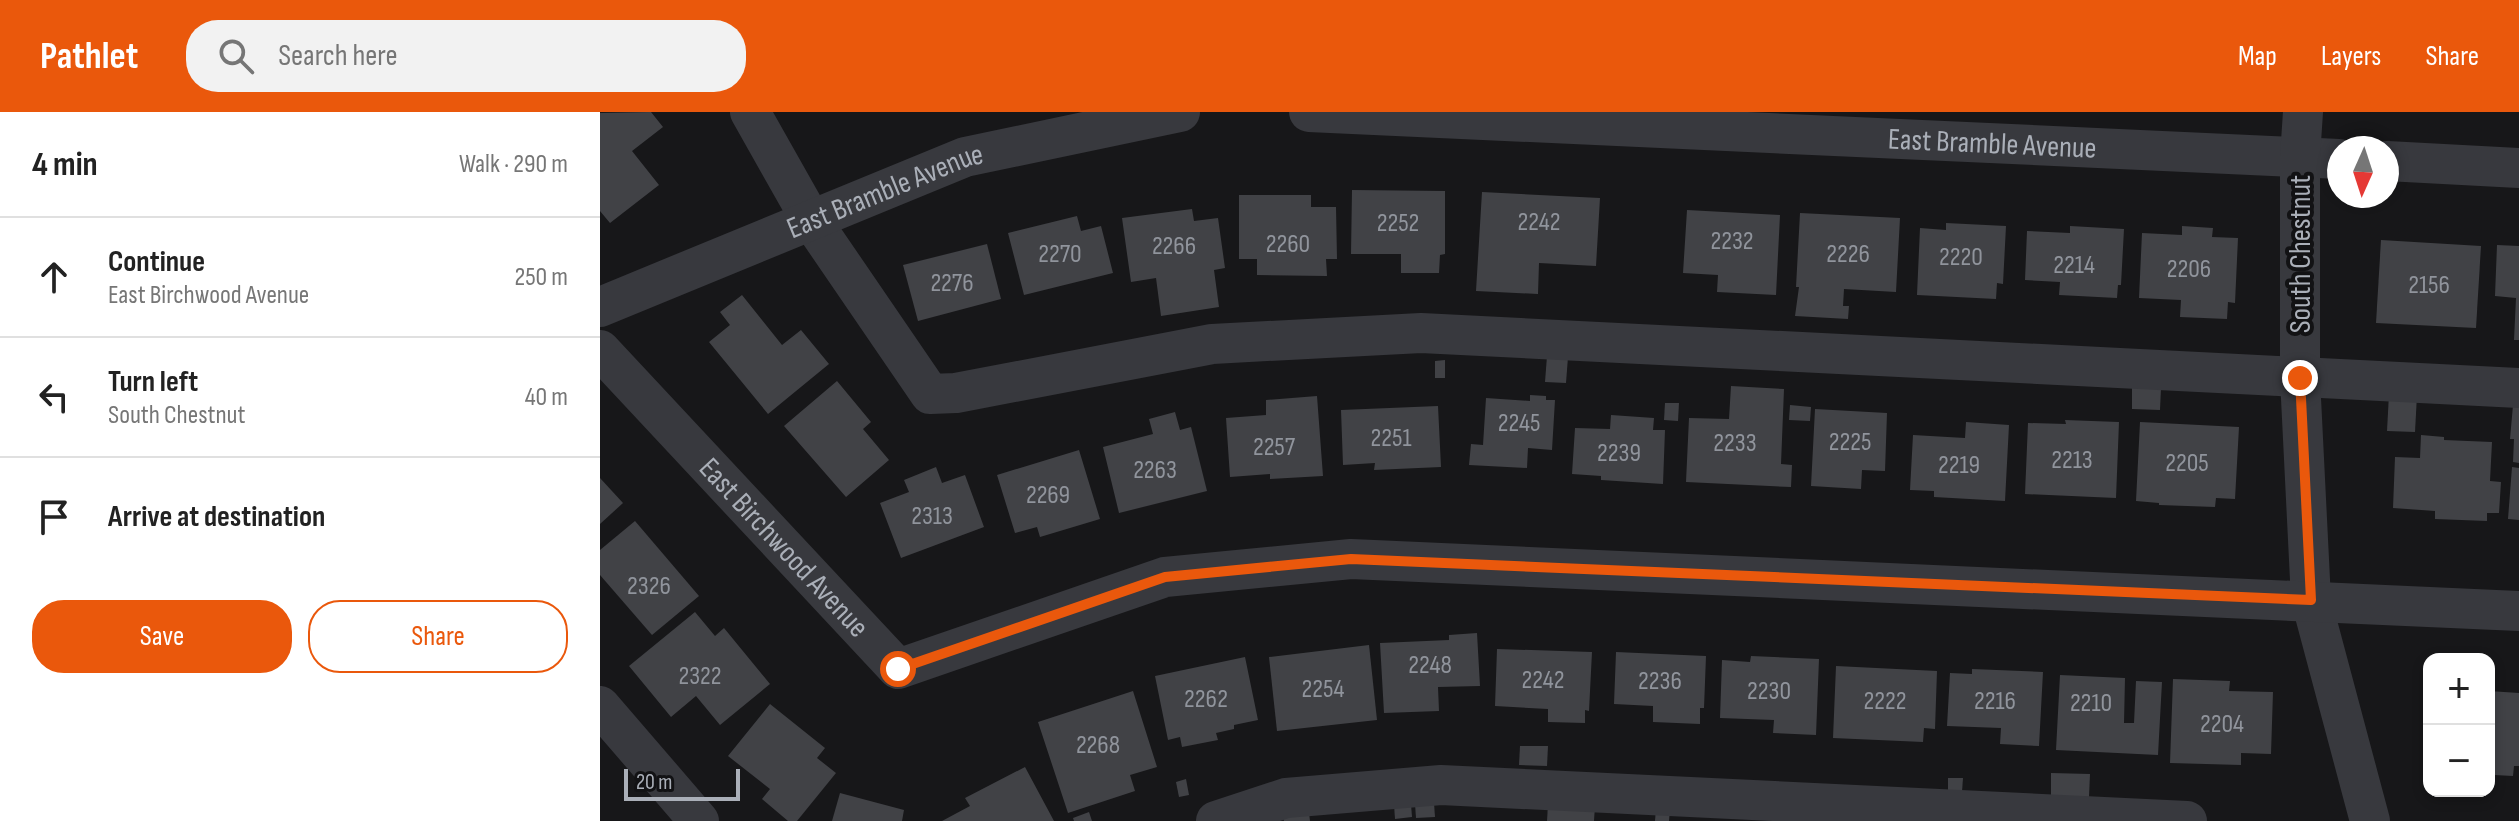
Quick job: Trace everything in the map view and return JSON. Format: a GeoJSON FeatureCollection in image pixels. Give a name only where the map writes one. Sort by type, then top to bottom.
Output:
{"type":"FeatureCollection","features":[{"type":"Feature","properties":{"kind":"street"},"geometry":{"type":"LineString","coordinates":[[750,112],[811,220],[930,394],[956,393],[1212,344],[1421,333],[2519,388]]}},
{"type":"Feature","properties":{"kind":"street","name":"East Bramble Avenue"},"geometry":{"type":"LineString","coordinates":[[600,307],[965,157],[1180,112]]}},
{"type":"Feature","properties":{"kind":"street","name":"East Bramble Avenue"},"geometry":{"type":"LineString","coordinates":[[1309,112],[2320,158]]}},
{"type":"Feature","properties":{"kind":"street","name":"South Chestnut"},"geometry":{"type":"LineString","coordinates":[[2303,112],[2320,158],[2300,378],[2311,600],[2370,821]]}},
{"type":"Feature","properties":{"kind":"street"},"geometry":{"type":"LineString","coordinates":[[2399,162],[2519,168]]}},
{"type":"Feature","properties":{"kind":"street","name":"East Birchwood Avenue"},"geometry":{"type":"LineString","coordinates":[[600,350],[898,669],[1165,577],[1351,559],[2519,611]]}},
{"type":"Feature","properties":{"kind":"street"},"geometry":{"type":"LineString","coordinates":[[600,706],[699,821]]}},
{"type":"Feature","properties":{"kind":"street"},"geometry":{"type":"LineString","coordinates":[[1216,821],[1286,798],[1441,785],[2187,821]]}},
{"type":"Feature","properties":{"kind":"building"},"geometry":{"type":"Polygon","coordinates":[[[651,112],[663,127],[632,151],[659,185],[610,223],[600,211],[600,113],[651,112]]]}},
{"type":"Feature","properties":{"kind":"building"},"geometry":{"type":"Polygon","coordinates":[[[1352,190],[1445,191],[1445,254],[1440,255],[1439,273],[1401,273],[1401,254],[1351,254],[1352,190]]]}},
{"type":"Feature","properties":{"kind":"building"},"geometry":{"type":"Polygon","coordinates":[[[1482,192],[1600,198],[1596,266],[1539,263],[1538,294],[1476,291],[1482,192]]]}},
{"type":"Feature","properties":{"kind":"building"},"geometry":{"type":"Polygon","coordinates":[[[1239,195],[1311,195],[1311,207],[1336,207],[1337,259],[1326,259],[1327,276],[1257,275],[1257,259],[1239,259],[1239,195]]]}},
{"type":"Feature","properties":{"kind":"building"},"geometry":{"type":"Polygon","coordinates":[[[1192,209],[1194,221],[1218,218],[1225,268],[1214,270],[1219,307],[1161,316],[1156,278],[1131,282],[1122,218],[1192,209]]]}},
{"type":"Feature","properties":{"kind":"building"},"geometry":{"type":"Polygon","coordinates":[[[1687,210],[1780,215],[1776,295],[1717,292],[1718,275],[1683,273],[1687,210]]]}},
{"type":"Feature","properties":{"kind":"building"},"geometry":{"type":"Polygon","coordinates":[[[1800,213],[1900,218],[1896,292],[1844,289],[1843,306],[1849,306],[1848,319],[1795,316],[1799,287],[1796,287],[1800,213]]]}},
{"type":"Feature","properties":{"kind":"building"},"geometry":{"type":"Polygon","coordinates":[[[1077,216],[1081,231],[1101,226],[1113,273],[1024,295],[1008,233],[1077,216]]]}},
{"type":"Feature","properties":{"kind":"building"},"geometry":{"type":"Polygon","coordinates":[[[1946,223],[2006,226],[2003,284],[1997,283],[1996,299],[1917,295],[1920,228],[1946,230],[1946,223]]]}},
{"type":"Feature","properties":{"kind":"building"},"geometry":{"type":"Polygon","coordinates":[[[2070,226],[2124,229],[2121,285],[2118,285],[2117,298],[2059,295],[2060,282],[2025,280],[2027,231],[2070,233],[2070,226]]]}},
{"type":"Feature","properties":{"kind":"building"},"geometry":{"type":"Polygon","coordinates":[[[2182,226],[2213,228],[2212,237],[2238,238],[2235,303],[2228,302],[2227,319],[2180,317],[2181,300],[2139,298],[2142,233],[2182,235],[2182,226]]]}},
{"type":"Feature","properties":{"kind":"building"},"geometry":{"type":"Polygon","coordinates":[[[2381,240],[2481,246],[2476,328],[2376,323],[2381,240]]]}},
{"type":"Feature","properties":{"kind":"building"},"geometry":{"type":"Polygon","coordinates":[[[987,244],[1001,299],[918,321],[903,265],[987,244]]]}},
{"type":"Feature","properties":{"kind":"building"},"geometry":{"type":"Polygon","coordinates":[[[2497,245],[2519,246],[2519,340],[2514,340],[2516,298],[2495,296],[2497,245]]]}},
{"type":"Feature","properties":{"kind":"building"},"geometry":{"type":"Polygon","coordinates":[[[742,295],[782,345],[801,330],[829,364],[768,414],[709,342],[730,325],[720,312],[742,295]]]}},
{"type":"Feature","properties":{"kind":"building"},"geometry":{"type":"Polygon","coordinates":[[[1547,356],[1568,357],[1566,383],[1545,382],[1547,356]]]}},
{"type":"Feature","properties":{"kind":"building"},"geometry":{"type":"Polygon","coordinates":[[[1445,360],[1445,378],[1435,378],[1435,361],[1445,360]]]}},
{"type":"Feature","properties":{"kind":"building"},"geometry":{"type":"Polygon","coordinates":[[[837,381],[871,422],[863,429],[889,460],[846,497],[784,426],[837,381]]]}},
{"type":"Feature","properties":{"kind":"building"},"geometry":{"type":"Polygon","coordinates":[[[1731,386],[1784,389],[1781,464],[1792,465],[1791,487],[1686,482],[1689,418],[1729,419],[1731,386]]]}},
{"type":"Feature","properties":{"kind":"building"},"geometry":{"type":"Polygon","coordinates":[[[2132,387],[2161,388],[2160,410],[2132,409],[2132,387]]]}},
{"type":"Feature","properties":{"kind":"building"},"geometry":{"type":"Polygon","coordinates":[[[2389,394],[2417,395],[2415,432],[2387,431],[2389,394]]]}},
{"type":"Feature","properties":{"kind":"building"},"geometry":{"type":"Polygon","coordinates":[[[1530,395],[1555,400],[1552,450],[1528,448],[1527,468],[1469,465],[1471,444],[1483,445],[1486,398],[1530,401],[1530,395]]]}},
{"type":"Feature","properties":{"kind":"building"},"geometry":{"type":"Polygon","coordinates":[[[1317,396],[1323,476],[1270,479],[1270,474],[1230,477],[1226,418],[1266,415],[1266,400],[1317,396]]]}},
{"type":"Feature","properties":{"kind":"building"},"geometry":{"type":"Polygon","coordinates":[[[1665,403],[1679,403],[1678,421],[1664,420],[1665,403]]]}},
{"type":"Feature","properties":{"kind":"building"},"geometry":{"type":"Polygon","coordinates":[[[1790,405],[1811,407],[1810,421],[1789,420],[1790,405]]]}},
{"type":"Feature","properties":{"kind":"building"},"geometry":{"type":"Polygon","coordinates":[[[2513,405],[2519,405],[2519,463],[2513,462],[2514,439],[2510,439],[2513,405]]]}},
{"type":"Feature","properties":{"kind":"building"},"geometry":{"type":"Polygon","coordinates":[[[1438,406],[1441,467],[1374,470],[1375,463],[1343,465],[1341,410],[1438,406]]]}},
{"type":"Feature","properties":{"kind":"building"},"geometry":{"type":"Polygon","coordinates":[[[1815,409],[1887,413],[1885,471],[1862,470],[1861,489],[1811,486],[1815,409]]]}},
{"type":"Feature","properties":{"kind":"building"},"geometry":{"type":"Polygon","coordinates":[[[1175,412],[1180,430],[1191,427],[1207,491],[1119,513],[1103,447],[1153,434],[1149,419],[1175,412]]]}},
{"type":"Feature","properties":{"kind":"building"},"geometry":{"type":"Polygon","coordinates":[[[1611,415],[1654,418],[1653,430],[1665,430],[1663,484],[1601,480],[1601,476],[1572,474],[1575,428],[1610,429],[1611,415]]]}},
{"type":"Feature","properties":{"kind":"building"},"geometry":{"type":"Polygon","coordinates":[[[2065,420],[2119,422],[2116,498],[2025,494],[2028,423],[2066,424],[2065,420]]]}},
{"type":"Feature","properties":{"kind":"building"},"geometry":{"type":"Polygon","coordinates":[[[1966,422],[2009,425],[2005,501],[1934,497],[1934,491],[1910,490],[1913,435],[1965,438],[1966,422]]]}},
{"type":"Feature","properties":{"kind":"building"},"geometry":{"type":"Polygon","coordinates":[[[2140,422],[2239,427],[2235,499],[2216,498],[2215,507],[2136,501],[2140,422]]]}},
{"type":"Feature","properties":{"kind":"building"},"geometry":{"type":"Polygon","coordinates":[[[2421,435],[2444,437],[2444,440],[2492,442],[2490,481],[2501,482],[2499,513],[2487,513],[2487,521],[2435,519],[2435,511],[2393,508],[2395,457],[2420,458],[2421,435]]]}},
{"type":"Feature","properties":{"kind":"building"},"geometry":{"type":"Polygon","coordinates":[[[1079,450],[1100,519],[1040,537],[1037,527],[1015,533],[997,475],[1079,450]]]}},
{"type":"Feature","properties":{"kind":"building"},"geometry":{"type":"Polygon","coordinates":[[[936,467],[942,483],[965,475],[984,527],[901,558],[880,503],[909,492],[904,480],[936,467]]]}},
{"type":"Feature","properties":{"kind":"building"},"geometry":{"type":"Polygon","coordinates":[[[2512,467],[2519,468],[2519,520],[2508,519],[2512,467]]]}},
{"type":"Feature","properties":{"kind":"building"},"geometry":{"type":"Polygon","coordinates":[[[600,478],[623,503],[600,524],[600,478]]]}},
{"type":"Feature","properties":{"kind":"building"},"geometry":{"type":"Polygon","coordinates":[[[635,521],[699,596],[652,635],[600,575],[600,550],[635,521]]]}},
{"type":"Feature","properties":{"kind":"building"},"geometry":{"type":"Polygon","coordinates":[[[695,612],[715,636],[724,628],[770,684],[720,725],[696,696],[671,717],[629,666],[695,612]]]}},
{"type":"Feature","properties":{"kind":"building"},"geometry":{"type":"Polygon","coordinates":[[[1477,633],[1480,686],[1438,687],[1439,711],[1384,713],[1380,643],[1449,640],[1449,635],[1477,633]]]}},
{"type":"Feature","properties":{"kind":"building"},"geometry":{"type":"Polygon","coordinates":[[[1369,645],[1377,720],[1277,731],[1269,657],[1369,645]]]}},
{"type":"Feature","properties":{"kind":"building"},"geometry":{"type":"Polygon","coordinates":[[[1497,649],[1592,652],[1589,711],[1585,710],[1585,723],[1548,722],[1548,709],[1495,706],[1497,649]]]}},
{"type":"Feature","properties":{"kind":"building"},"geometry":{"type":"Polygon","coordinates":[[[1616,652],[1706,656],[1704,708],[1700,708],[1700,724],[1653,722],[1653,706],[1614,704],[1616,652]]]}},
{"type":"Feature","properties":{"kind":"building"},"geometry":{"type":"Polygon","coordinates":[[[1751,656],[1819,659],[1816,735],[1773,733],[1774,720],[1720,718],[1722,660],[1750,662],[1751,656]]]}},
{"type":"Feature","properties":{"kind":"building"},"geometry":{"type":"Polygon","coordinates":[[[1245,657],[1258,720],[1216,733],[1218,740],[1182,747],[1180,737],[1168,740],[1155,676],[1245,657]]]}},
{"type":"Feature","properties":{"kind":"building"},"geometry":{"type":"Polygon","coordinates":[[[1836,666],[1937,671],[1935,729],[1924,728],[1923,742],[1833,738],[1836,666]]]}},
{"type":"Feature","properties":{"kind":"building"},"geometry":{"type":"Polygon","coordinates":[[[1972,669],[2043,672],[2039,746],[2000,744],[2001,728],[1947,726],[1950,673],[1972,674],[1972,669]]]}},
{"type":"Feature","properties":{"kind":"building"},"geometry":{"type":"Polygon","coordinates":[[[2060,675],[2125,678],[2124,723],[2134,723],[2136,681],[2162,682],[2158,755],[2056,750],[2060,675]]]}},
{"type":"Feature","properties":{"kind":"building"},"geometry":{"type":"Polygon","coordinates":[[[2173,679],[2230,681],[2229,691],[2273,692],[2271,754],[2241,753],[2241,765],[2170,763],[2173,679]]]}},
{"type":"Feature","properties":{"kind":"building"},"geometry":{"type":"Polygon","coordinates":[[[1133,691],[1157,767],[1130,775],[1135,791],[1068,813],[1038,722],[1133,691]]]}},
{"type":"Feature","properties":{"kind":"building"},"geometry":{"type":"Polygon","coordinates":[[[2495,691],[2519,693],[2519,766],[2514,766],[2513,776],[2495,775],[2495,691]]]}},
{"type":"Feature","properties":{"kind":"building"},"geometry":{"type":"Polygon","coordinates":[[[770,704],[825,748],[817,758],[836,773],[797,821],[788,821],[762,799],[770,789],[728,756],[770,704]]]}},
{"type":"Feature","properties":{"kind":"building"},"geometry":{"type":"Polygon","coordinates":[[[1520,746],[1548,746],[1547,766],[1519,765],[1520,746]]]}},
{"type":"Feature","properties":{"kind":"building"},"geometry":{"type":"Polygon","coordinates":[[[1025,767],[1054,821],[942,821],[970,806],[965,798],[1025,767]]]}},
{"type":"Feature","properties":{"kind":"building"},"geometry":{"type":"Polygon","coordinates":[[[2051,773],[2090,774],[2089,797],[2051,796],[2051,773]]]}},
{"type":"Feature","properties":{"kind":"building"},"geometry":{"type":"Polygon","coordinates":[[[1948,778],[1963,778],[1962,792],[1948,792],[1948,778]]]}},
{"type":"Feature","properties":{"kind":"building"},"geometry":{"type":"Polygon","coordinates":[[[1186,779],[1189,795],[1179,797],[1176,782],[1186,779]]]}},
{"type":"Feature","properties":{"kind":"building"},"geometry":{"type":"Polygon","coordinates":[[[840,793],[904,810],[902,821],[832,821],[840,793]]]}},
{"type":"Feature","properties":{"kind":"building"},"geometry":{"type":"Polygon","coordinates":[[[1434,803],[1435,817],[1416,818],[1415,804],[1434,803]]]}},
{"type":"Feature","properties":{"kind":"building"},"geometry":{"type":"Polygon","coordinates":[[[1411,804],[1412,817],[1395,819],[1394,805],[1411,804]]]}},
{"type":"Feature","properties":{"kind":"building"},"geometry":{"type":"Polygon","coordinates":[[[1548,804],[1595,806],[1594,821],[1547,821],[1548,804]]]}},
{"type":"Feature","properties":{"kind":"building"},"geometry":{"type":"Polygon","coordinates":[[[1656,808],[1670,809],[1669,821],[1655,821],[1656,808]]]}},
{"type":"Feature","properties":{"kind":"building"},"geometry":{"type":"Polygon","coordinates":[[[1089,812],[1092,821],[1074,821],[1073,818],[1089,812]]]}},
{"type":"Feature","properties":{"kind":"building"},"geometry":{"type":"Polygon","coordinates":[[[1309,813],[1310,821],[1284,821],[1283,818],[1309,813]]]}},
{"type":"Feature","properties":{"kind":"route"},"geometry":{"type":"LineString","coordinates":[[898,669],[1165,577],[1351,559],[2311,600],[2300,378]]}}]}
